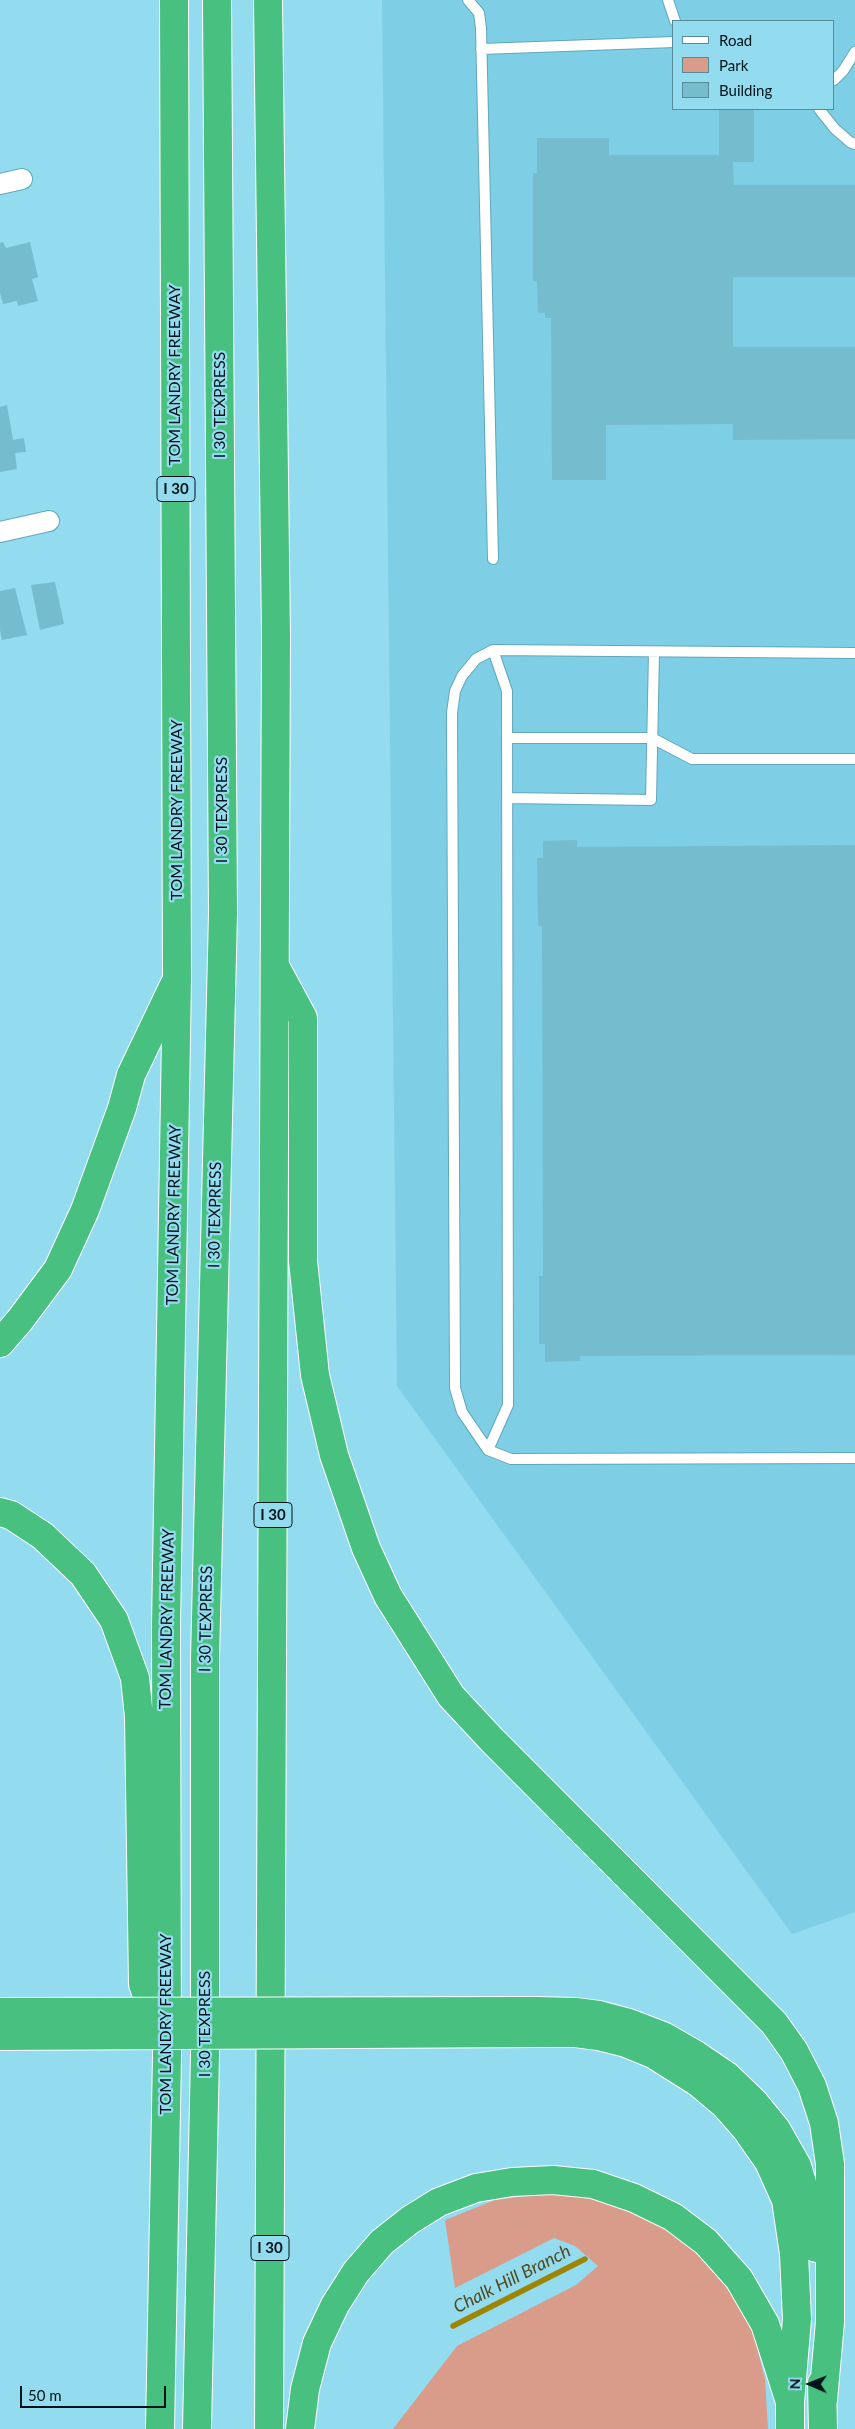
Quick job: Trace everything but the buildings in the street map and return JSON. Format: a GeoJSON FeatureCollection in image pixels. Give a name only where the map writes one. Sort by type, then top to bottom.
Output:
{"type":"FeatureCollection","features":[{"type":"Feature","properties":{"kind":"highway","name":"TOM LANDRY FREEWAY"},"geometry":{"type":"LineString","coordinates":[[160,2429],[167,2056],[166,1626],[177,978],[174,0]]}},
{"type":"Feature","properties":{"kind":"highway","name":"I 30 TEXPRESS"},"geometry":{"type":"LineString","coordinates":[[197,2429],[205,2055],[204,1659],[223,914],[217,0]]}},
{"type":"Feature","properties":{"kind":"highway","name":"I 30"},"geometry":{"type":"LineString","coordinates":[[269,1],[268,47],[276,635],[269,2429]]}},
{"type":"Feature","properties":{"kind":"highway"},"geometry":{"type":"LineString","coordinates":[[274,964],[303,1018],[302,1261],[316,1375],[334,1456],[366,1548],[388,1596],[451,1696],[492,1740],[774,2024],[794,2051],[812,2086],[824,2123],[830,2164],[830,2322],[823,2400]]}},
{"type":"Feature","properties":{"kind":"highway"},"geometry":{"type":"LineString","coordinates":[[0,1343],[20,1320],[58,1269],[85,1210],[122,1108],[131,1074],[177,978]]}},
{"type":"Feature","properties":{"kind":"highway"},"geometry":{"type":"LineString","coordinates":[[0,1512],[11,1515],[43,1536],[83,1574],[114,1620],[135,1678],[140,1717],[143,1984],[167,2056]]}},
{"type":"Feature","properties":{"kind":"highway"},"geometry":{"type":"LineString","coordinates":[[0,2012],[536,2022],[575,2033],[626,2043],[653,2054],[699,2082],[725,2105],[746,2129],[769,2162],[786,2200],[794,2254],[797,2319],[790,2402],[790,2429]]}},
{"type":"Feature","properties":{"kind":"highway"},"geometry":{"type":"LineString","coordinates":[[0,2036],[536,2022],[576,2012],[599,2015],[663,2036],[727,2076],[754,2102],[776,2129],[797,2166],[813,2220],[817,2263],[817,2322],[823,2400],[823,2429]]}},
{"type":"Feature","properties":{"kind":"highway"},"geometry":{"type":"LineString","coordinates":[[300,2429],[305,2389],[318,2343],[335,2305],[356,2272],[382,2242],[410,2220],[439,2202],[476,2188],[512,2182],[553,2180],[593,2184],[634,2198],[673,2217],[706,2242],[739,2278],[765,2324],[790,2402]]}},
{"type":"Feature","properties":{"kind":"street"},"geometry":{"type":"LineString","coordinates":[[0,184],[22,178]]}},
{"type":"Feature","properties":{"kind":"street"},"geometry":{"type":"LineString","coordinates":[[0,532],[49,521]]}},
{"type":"Feature","properties":{"kind":"lane"},"geometry":{"type":"LineString","coordinates":[[468,0],[479,13],[481,49],[493,559]]}},
{"type":"Feature","properties":{"kind":"lane"},"geometry":{"type":"LineString","coordinates":[[668,0],[675,20]]}},
{"type":"Feature","properties":{"kind":"lane"},"geometry":{"type":"LineString","coordinates":[[481,49],[672,42]]}},
{"type":"Feature","properties":{"kind":"lane"},"geometry":{"type":"LineString","coordinates":[[835,79],[843,72],[855,52]]}},
{"type":"Feature","properties":{"kind":"lane"},"geometry":{"type":"LineString","coordinates":[[820,110],[835,129],[855,144]]}},
{"type":"Feature","properties":{"kind":"lane"},"geometry":{"type":"LineString","coordinates":[[488,1450],[508,1405],[507,691],[493,650]]}},
{"type":"Feature","properties":{"kind":"lane"},"geometry":{"type":"LineString","coordinates":[[855,653],[493,650],[476,660],[462,676],[455,691],[452,713],[455,1388],[462,1412],[488,1450],[511,1459],[855,1458]]}},
{"type":"Feature","properties":{"kind":"lane"},"geometry":{"type":"LineString","coordinates":[[507,798],[651,800],[654,652]]}},
{"type":"Feature","properties":{"kind":"lane"},"geometry":{"type":"LineString","coordinates":[[507,738],[652,738],[692,758],[855,759]]}},
{"type":"Feature","properties":{"kind":"shaded area"},"geometry":{"type":"Polygon","coordinates":[[[382,0],[855,0],[855,1912],[792,1934],[397,1386],[382,0]]]}},
{"type":"Feature","properties":{"kind":"green space"},"geometry":{"type":"Polygon","coordinates":[[[549,2193],[603,2200],[653,2220],[688,2242],[729,2288],[753,2332],[765,2379],[768,2429],[393,2429],[457,2346],[576,2285],[598,2266],[575,2246],[554,2238],[455,2288],[445,2220],[495,2200],[549,2193]]]}},
{"type":"Feature","properties":{"kind":"waterway","name":"Chalk Hill Branch"},"geometry":{"type":"LineString","coordinates":[[453,2326],[585,2259]]}}]}
